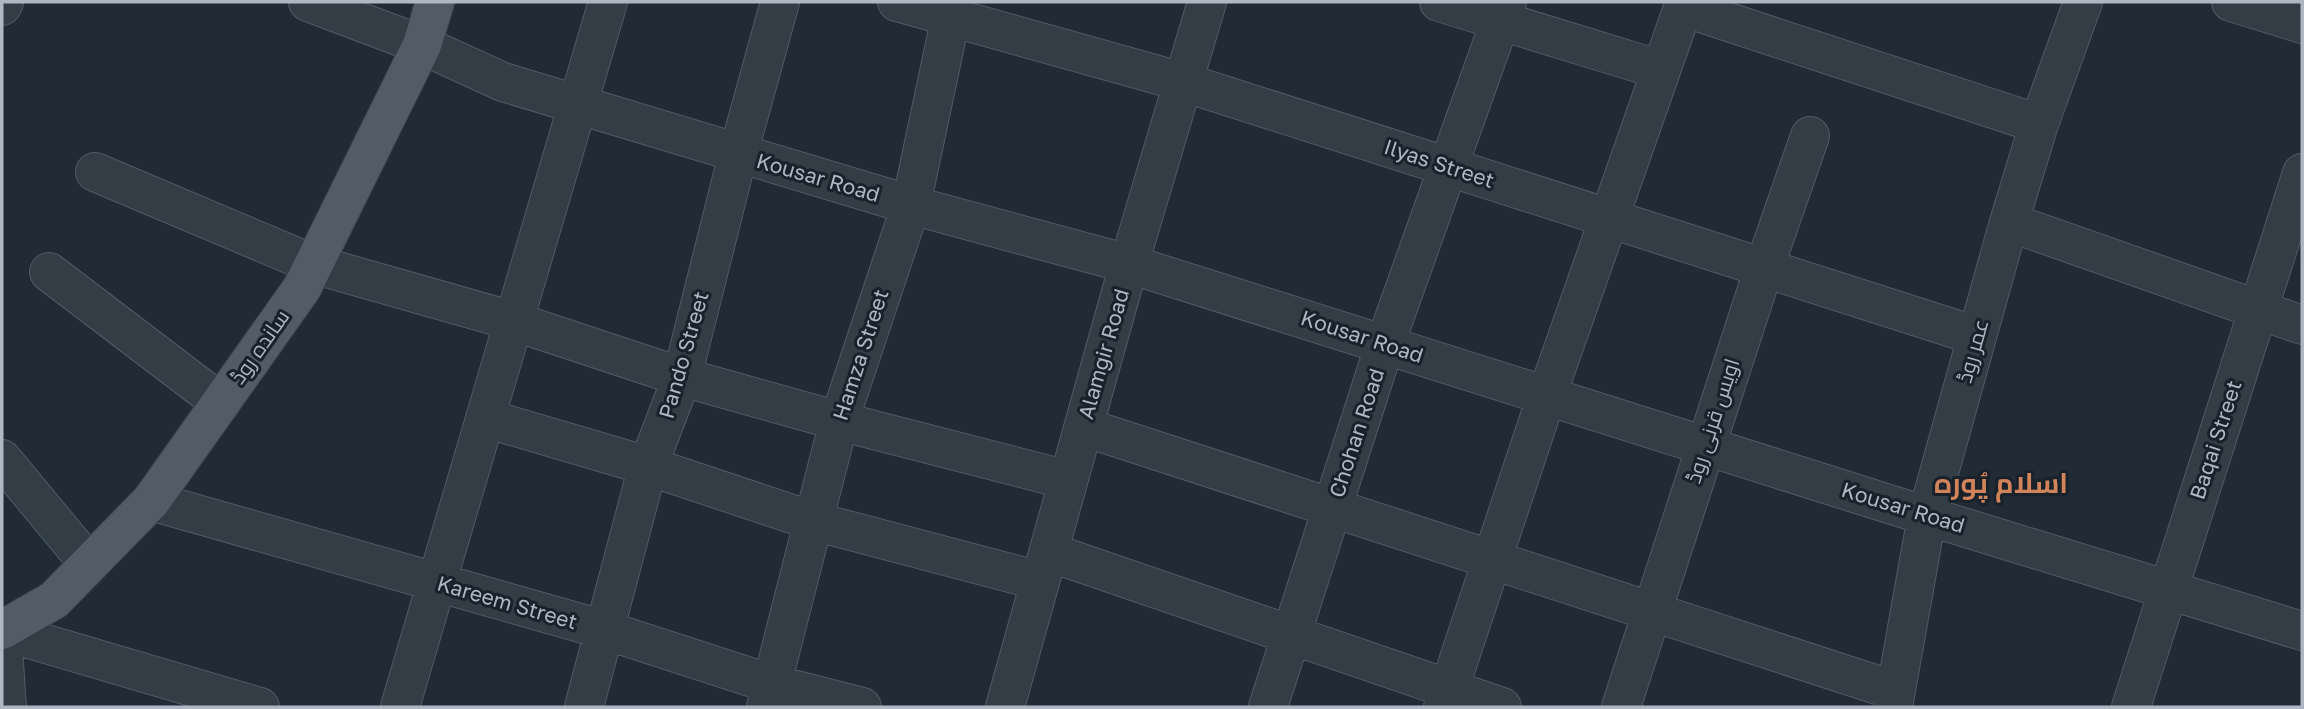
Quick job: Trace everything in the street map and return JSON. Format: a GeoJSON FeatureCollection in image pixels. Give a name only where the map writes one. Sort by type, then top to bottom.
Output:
{"type":"FeatureCollection","features":[{"type":"Feature","properties":{"kind":"main road","name":"ساندہ روڈ"},"geometry":{"type":"LineString","coordinates":[[2,631],[54,600],[151,501],[302,288],[422,45],[435,2]]}},
{"type":"Feature","properties":{"kind":"street","name":"Kousar Road"},"geometry":{"type":"LineString","coordinates":[[308,2],[422,45],[503,82],[911,205],[1129,264],[1927,516],[2302,631]]}},
{"type":"Feature","properties":{"kind":"street"},"geometry":{"type":"LineString","coordinates":[[400,707],[608,2]]}},
{"type":"Feature","properties":{"kind":"street","name":"Pando Street"},"geometry":{"type":"LineString","coordinates":[[584,707],[648,466],[682,377],[738,154],[780,2]]}},
{"type":"Feature","properties":{"kind":"street","name":"Ilyas Street"},"geometry":{"type":"LineString","coordinates":[[897,2],[952,10],[1977,336]]}},
{"type":"Feature","properties":{"kind":"street","name":"Alamgir Road"},"geometry":{"type":"LineString","coordinates":[[1004,707],[1129,264],[1207,2]]}},
{"type":"Feature","properties":{"kind":"street"},"geometry":{"type":"LineString","coordinates":[[1439,2],[1504,11],[1661,70]]}},
{"type":"Feature","properties":{"kind":"street","name":"عمر روڈ"},"geometry":{"type":"LineString","coordinates":[[1894,699],[1927,516],[2009,222],[2039,124],[2083,2]]}},
{"type":"Feature","properties":{"kind":"street"},"geometry":{"type":"LineString","coordinates":[[2231,2],[2302,24]]}},
{"type":"Feature","properties":{"kind":"street"},"geometry":{"type":"LineString","coordinates":[[1446,698],[1547,396],[1684,5],[2039,124]]}},
{"type":"Feature","properties":{"kind":"street","name":"Hamza Street"},"geometry":{"type":"LineString","coordinates":[[769,696],[839,421],[911,205],[952,10]]}},
{"type":"Feature","properties":{"kind":"street","name":"Chohan Road"},"geometry":{"type":"LineString","coordinates":[[1268,707],[1385,344],[1504,11]]}},
{"type":"Feature","properties":{"kind":"street","name":"اویس قرنی روڈ"},"geometry":{"type":"LineString","coordinates":[[1620,707],[1810,136]]}},
{"type":"Feature","properties":{"kind":"street"},"geometry":{"type":"LineString","coordinates":[[94,172],[313,264],[513,321],[682,377],[1068,480]]}},
{"type":"Feature","properties":{"kind":"street","name":"Baqai Street"},"geometry":{"type":"LineString","coordinates":[[2141,704],[2168,589],[2302,173]]}},
{"type":"Feature","properties":{"kind":"street"},"geometry":{"type":"LineString","coordinates":[[2009,222],[2302,325]]}},
{"type":"Feature","properties":{"kind":"street"},"geometry":{"type":"LineString","coordinates":[[49,272],[220,403]]}},
{"type":"Feature","properties":{"kind":"street"},"geometry":{"type":"LineString","coordinates":[[485,418],[648,466],[813,521],[1044,566],[1292,635],[1446,698],[1502,707]]}},
{"type":"Feature","properties":{"kind":"street"},"geometry":{"type":"LineString","coordinates":[[1083,427],[1651,612],[1894,699]]}},
{"type":"Feature","properties":{"kind":"street"},"geometry":{"type":"LineString","coordinates":[[2,459],[89,564]]}},
{"type":"Feature","properties":{"kind":"street","name":"Kareem Street"},"geometry":{"type":"LineString","coordinates":[[151,501],[605,630],[769,696],[862,707]]}},
{"type":"Feature","properties":{"kind":"street"},"geometry":{"type":"LineString","coordinates":[[7,707],[2,631],[260,707]]}},
{"type":"Feature","properties":{"kind":"district","name":"اسلام پُورہ"},"geometry":{"type":"Point","coordinates":[2001,483]}}]}
